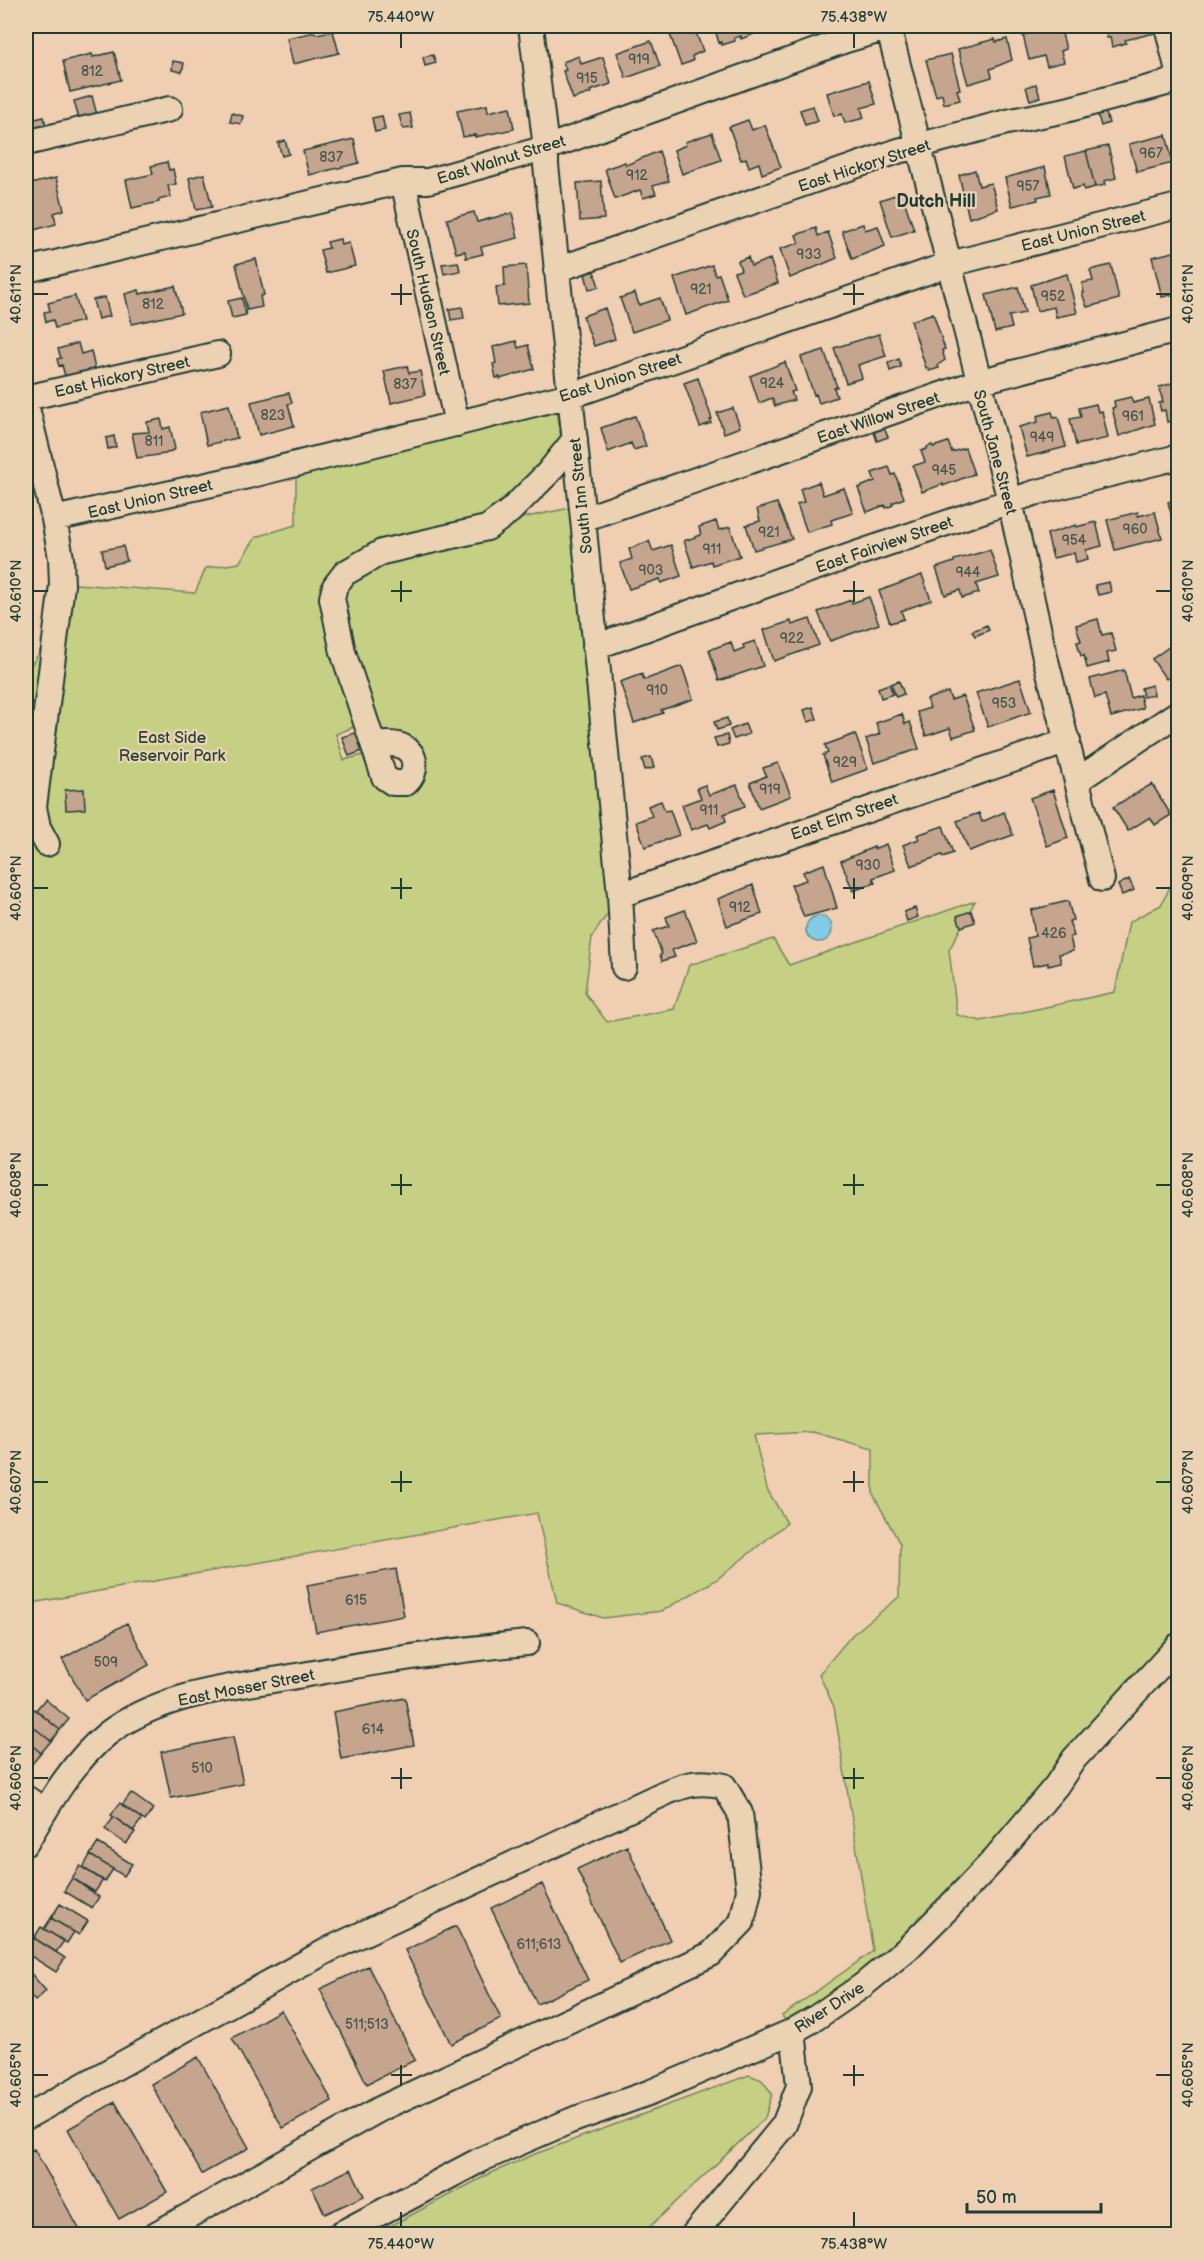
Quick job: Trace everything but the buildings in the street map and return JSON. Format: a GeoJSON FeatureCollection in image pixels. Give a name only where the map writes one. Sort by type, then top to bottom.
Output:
{"type":"FeatureCollection","features":[{"type":"Feature","properties":{"kind":"street","name":"South Inn Street"},"geometry":{"type":"LineString","coordinates":[[531,26],[546,148],[556,270],[583,519],[620,895],[624,967]]}},
{"type":"Feature","properties":{"kind":"street","name":"East Walnut Street"},"geometry":{"type":"LineString","coordinates":[[26,270],[403,181],[428,180],[546,148],[846,40],[891,26]]}},
{"type":"Feature","properties":{"kind":"street","name":"South Jane Street"},"geometry":{"type":"LineString","coordinates":[[891,26],[978,382],[1010,501],[1043,649],[1102,879]]}},
{"type":"Feature","properties":{"kind":"street"},"geometry":{"type":"LineString","coordinates":[[1167,26],[1179,71]]}},
{"type":"Feature","properties":{"kind":"street","name":"East Hickory Street"},"geometry":{"type":"LineString","coordinates":[[556,270],[898,151],[1179,80]]}},
{"type":"Feature","properties":{"kind":"street"},"geometry":{"type":"LineString","coordinates":[[26,143],[170,109]]}},
{"type":"Feature","properties":{"kind":"street","name":"South Hudson Street"},"geometry":{"type":"LineString","coordinates":[[403,181],[457,424]]}},
{"type":"Feature","properties":{"kind":"street","name":"East Union Street"},"geometry":{"type":"LineString","coordinates":[[54,519],[248,476],[570,395],[950,264],[1179,206]]}},
{"type":"Feature","properties":{"kind":"street","name":"East Willow Street"},"geometry":{"type":"LineString","coordinates":[[583,519],[978,382],[1179,330]]}},
{"type":"Feature","properties":{"kind":"street","name":"East Hickory Street"},"geometry":{"type":"LineString","coordinates":[[26,398],[218,354]]}},
{"type":"Feature","properties":{"kind":"street"},"geometry":{"type":"LineString","coordinates":[[26,404],[54,519],[61,558],[62,585],[34,807],[38,827],[47,844]]}},
{"type":"Feature","properties":{"kind":"street"},"geometry":{"type":"LineString","coordinates":[[374,745],[335,622],[332,598],[335,586],[345,573],[382,552],[487,528],[510,511],[548,472],[574,439]]}},
{"type":"Feature","properties":{"kind":"street","name":"East Fairview Street"},"geometry":{"type":"LineString","coordinates":[[595,647],[780,580],[1010,501],[1179,457]]}},
{"type":"Feature","properties":{"kind":"street"},"geometry":{"type":"LineString","coordinates":[[1078,780],[1179,713]]}},
{"type":"Feature","properties":{"kind":"street","name":"East Elm Street"},"geometry":{"type":"LineString","coordinates":[[620,895],[1068,741]]}},
{"type":"Feature","properties":{"kind":"street","name":"East Mosser Street"},"geometry":{"type":"LineString","coordinates":[[26,1843],[35,1805],[107,1734],[157,1706],[187,1696],[431,1652],[527,1642]]}},
{"type":"Feature","properties":{"kind":"street","name":"River Drive"},"geometry":{"type":"LineString","coordinates":[[340,2235],[482,2159],[570,2121],[651,2092],[793,2031],[862,1986],[907,1949],[991,1863],[1056,1786],[1074,1759],[1179,1646]]}},
{"type":"Feature","properties":{"kind":"street"},"geometry":{"type":"LineString","coordinates":[[26,2117],[330,1949],[667,1791],[689,1783],[724,1786],[740,1814],[749,1890],[742,1922],[711,1954],[382,2108],[156,2235]]}},
{"type":"Feature","properties":{"kind":"street"},"geometry":{"type":"LineString","coordinates":[[694,2235],[784,2124],[799,2086],[793,2031]]}},
{"type":"Feature","properties":{"kind":"green space","name":"East Side Reservoir Park"},"geometry":{"type":"Polygon","coordinates":[[[557,408],[561,439],[535,475],[482,519],[379,544],[341,560],[321,608],[361,724],[336,734],[344,760],[363,755],[376,782],[420,767],[378,737],[342,623],[342,595],[350,578],[389,558],[483,541],[508,521],[570,508],[610,910],[592,937],[585,993],[607,1022],[674,1009],[689,965],[773,939],[789,965],[975,901],[949,950],[957,1015],[981,1021],[1115,992],[1129,922],[1161,905],[1178,871],[1178,1632],[1131,1676],[1035,1794],[937,1907],[836,1996],[787,2022],[782,2016],[873,1951],[834,1707],[819,1674],[852,1635],[899,1597],[900,1544],[873,1494],[873,1449],[813,1432],[754,1435],[767,1489],[787,1523],[716,1580],[662,1611],[603,1618],[557,1603],[537,1513],[26,1604],[26,666],[31,665],[38,655],[76,584],[195,593],[206,568],[239,563],[256,537],[296,525],[296,470],[557,408]]]}},
{"type":"Feature","properties":{"kind":"green space"},"geometry":{"type":"Polygon","coordinates":[[[749,2075],[762,2080],[772,2094],[765,2118],[642,2234],[375,2234],[489,2174],[535,2154],[749,2075]]]}},
{"type":"Feature","properties":{"kind":"water"},"geometry":{"type":"Polygon","coordinates":[[[819,916],[828,920],[832,929],[828,938],[819,942],[810,938],[806,929],[810,920],[819,916]]]}},
{"type":"Feature","properties":{"kind":"district","name":"Dutch Hill"},"geometry":{"type":"Point","coordinates":[936,201]}}]}
